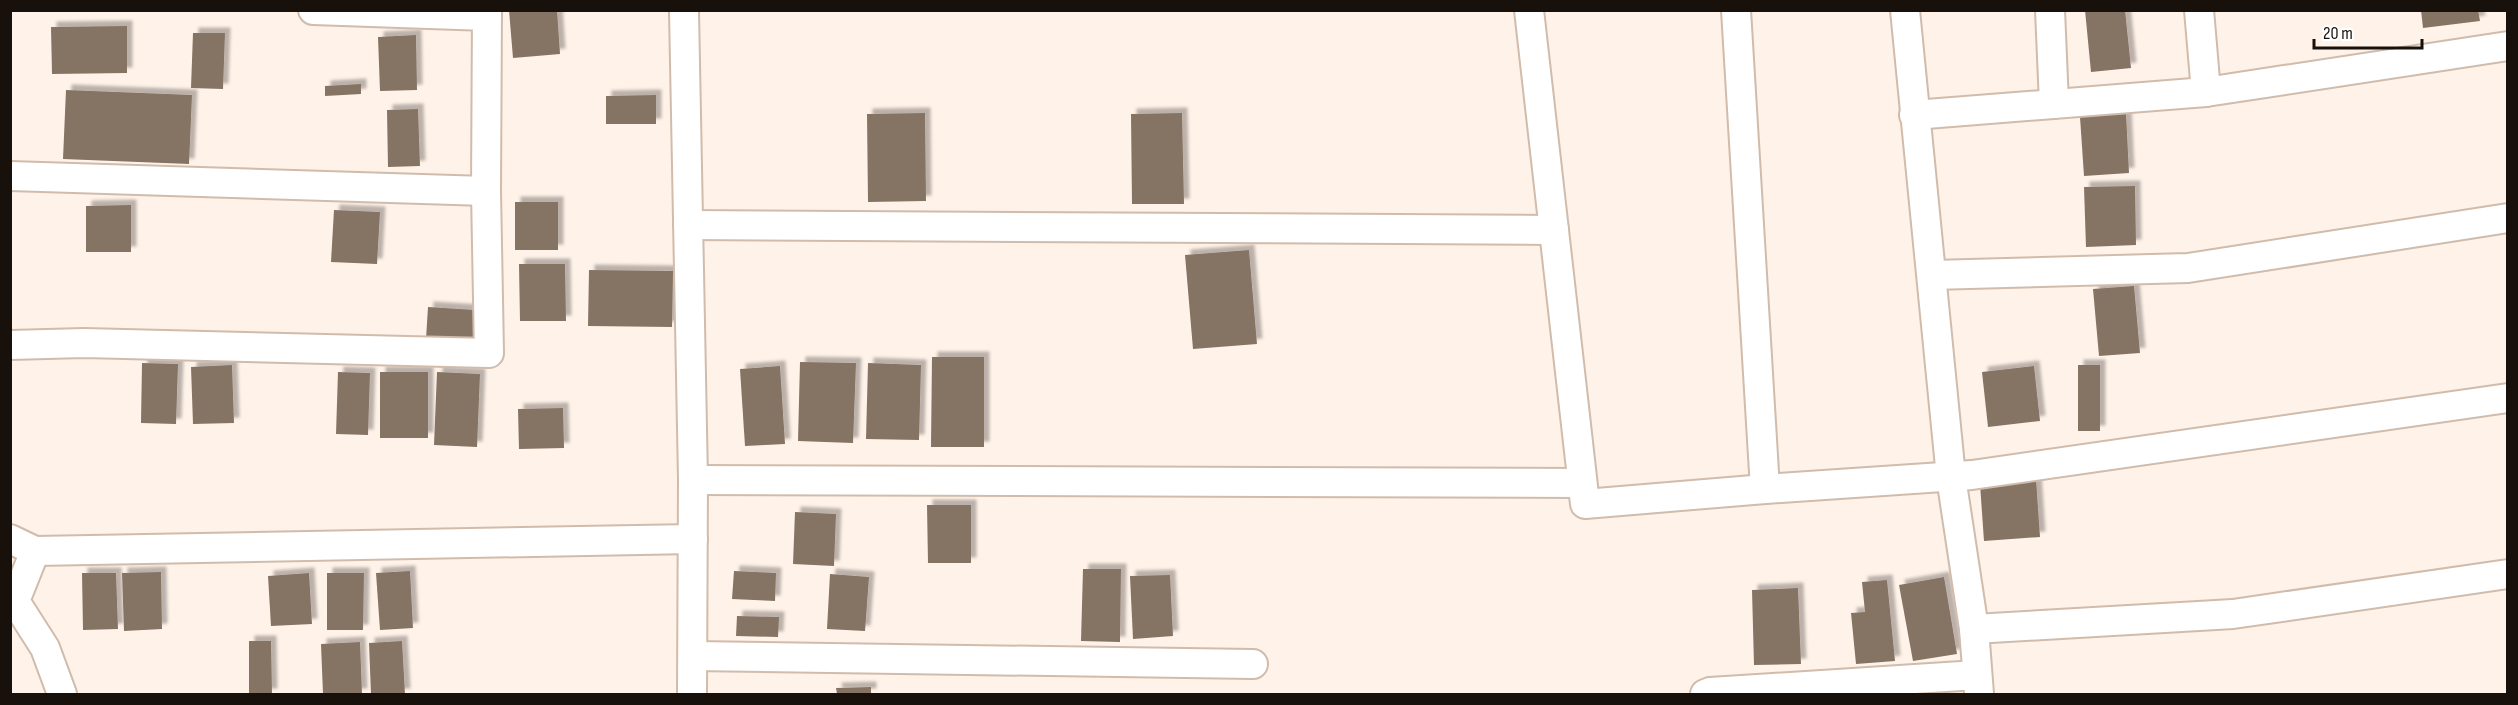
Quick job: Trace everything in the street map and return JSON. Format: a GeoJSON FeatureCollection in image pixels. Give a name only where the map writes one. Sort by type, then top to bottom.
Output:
{"type":"FeatureCollection","features":[{"type":"Feature","properties":{"kind":"street"},"geometry":{"type":"LineString","coordinates":[[10,345],[84,343],[489,353],[486,191],[487,13],[313,10]]}},
{"type":"Feature","properties":{"kind":"street"},"geometry":{"type":"LineString","coordinates":[[684,10],[693,480],[692,694]]}},
{"type":"Feature","properties":{"kind":"street"},"geometry":{"type":"LineString","coordinates":[[1529,10],[1585,504],[1951,477],[2508,398]]}},
{"type":"Feature","properties":{"kind":"street"},"geometry":{"type":"LineString","coordinates":[[1737,10],[1765,489]]}},
{"type":"Feature","properties":{"kind":"street"},"geometry":{"type":"LineString","coordinates":[[1705,694],[1710,692],[1978,685],[1974,628],[1951,477],[1905,10]]}},
{"type":"Feature","properties":{"kind":"street"},"geometry":{"type":"LineString","coordinates":[[2050,10],[2054,104]]}},
{"type":"Feature","properties":{"kind":"street"},"geometry":{"type":"LineString","coordinates":[[2199,10],[2206,92]]}},
{"type":"Feature","properties":{"kind":"street"},"geometry":{"type":"LineString","coordinates":[[1914,115],[2206,92],[2508,46]]}},
{"type":"Feature","properties":{"kind":"street"},"geometry":{"type":"LineString","coordinates":[[10,176],[486,191]]}},
{"type":"Feature","properties":{"kind":"street"},"geometry":{"type":"LineString","coordinates":[[1932,274],[2188,268],[2508,218]]}},
{"type":"Feature","properties":{"kind":"street"},"geometry":{"type":"LineString","coordinates":[[688,225],[1554,230]]}},
{"type":"Feature","properties":{"kind":"street"},"geometry":{"type":"LineString","coordinates":[[693,480],[1581,483]]}},
{"type":"Feature","properties":{"kind":"street"},"geometry":{"type":"LineString","coordinates":[[62,694],[45,648],[15,601],[22,545],[693,539]]}},
{"type":"Feature","properties":{"kind":"street"},"geometry":{"type":"LineString","coordinates":[[1974,628],[2234,614],[2508,574]]}},
{"type":"Feature","properties":{"kind":"street"},"geometry":{"type":"LineString","coordinates":[[693,656],[1253,664]]}},
{"type":"Feature","properties":{"kind":"building"},"geometry":{"type":"Polygon","coordinates":[[[509,10],[557,10],[560,54],[513,58],[509,10]]]}},
{"type":"Feature","properties":{"kind":"building"},"geometry":{"type":"Polygon","coordinates":[[[2085,10],[2125,10],[2131,68],[2091,72],[2085,10]]]}},
{"type":"Feature","properties":{"kind":"building"},"geometry":{"type":"Polygon","coordinates":[[[2421,10],[2478,10],[2480,21],[2423,28],[2421,10]]]}},
{"type":"Feature","properties":{"kind":"building"},"geometry":{"type":"Polygon","coordinates":[[[127,26],[127,73],[52,74],[51,27],[127,26]]]}},
{"type":"Feature","properties":{"kind":"building"},"geometry":{"type":"Polygon","coordinates":[[[193,33],[225,33],[223,89],[191,88],[193,33]]]}},
{"type":"Feature","properties":{"kind":"building"},"geometry":{"type":"Polygon","coordinates":[[[416,35],[417,90],[380,91],[378,37],[416,35]]]}},
{"type":"Feature","properties":{"kind":"building"},"geometry":{"type":"Polygon","coordinates":[[[361,84],[361,94],[325,96],[325,86],[361,84]]]}},
{"type":"Feature","properties":{"kind":"building"},"geometry":{"type":"Polygon","coordinates":[[[66,90],[192,95],[189,164],[63,159],[66,90]]]}},
{"type":"Feature","properties":{"kind":"building"},"geometry":{"type":"Polygon","coordinates":[[[656,95],[656,124],[606,124],[606,96],[656,95]]]}},
{"type":"Feature","properties":{"kind":"building"},"geometry":{"type":"Polygon","coordinates":[[[418,109],[420,166],[388,167],[387,110],[418,109]]]}},
{"type":"Feature","properties":{"kind":"building"},"geometry":{"type":"Polygon","coordinates":[[[925,113],[926,201],[868,202],[867,114],[925,113]]]}},
{"type":"Feature","properties":{"kind":"building"},"geometry":{"type":"Polygon","coordinates":[[[1182,113],[1184,204],[1132,204],[1131,114],[1182,113]]]}},
{"type":"Feature","properties":{"kind":"building"},"geometry":{"type":"Polygon","coordinates":[[[2126,114],[2129,173],[2084,176],[2080,117],[2126,114]]]}},
{"type":"Feature","properties":{"kind":"building"},"geometry":{"type":"Polygon","coordinates":[[[2135,186],[2136,245],[2086,247],[2084,187],[2135,186]]]}},
{"type":"Feature","properties":{"kind":"building"},"geometry":{"type":"Polygon","coordinates":[[[515,202],[558,202],[558,250],[515,250],[515,202]]]}},
{"type":"Feature","properties":{"kind":"building"},"geometry":{"type":"Polygon","coordinates":[[[131,205],[131,252],[86,252],[86,206],[131,205]]]}},
{"type":"Feature","properties":{"kind":"building"},"geometry":{"type":"Polygon","coordinates":[[[334,210],[380,212],[377,264],[331,262],[334,210]]]}},
{"type":"Feature","properties":{"kind":"building"},"geometry":{"type":"Polygon","coordinates":[[[1249,250],[1257,344],[1193,349],[1185,255],[1249,250]]]}},
{"type":"Feature","properties":{"kind":"building"},"geometry":{"type":"Polygon","coordinates":[[[519,264],[565,264],[566,321],[520,321],[519,264]]]}},
{"type":"Feature","properties":{"kind":"building"},"geometry":{"type":"Polygon","coordinates":[[[589,270],[673,271],[672,327],[588,326],[589,270]]]}},
{"type":"Feature","properties":{"kind":"building"},"geometry":{"type":"Polygon","coordinates":[[[2134,286],[2140,353],[2099,356],[2093,289],[2134,286]]]}},
{"type":"Feature","properties":{"kind":"building"},"geometry":{"type":"Polygon","coordinates":[[[428,307],[475,310],[473,342],[426,339],[428,307]]]}},
{"type":"Feature","properties":{"kind":"building"},"geometry":{"type":"Polygon","coordinates":[[[932,357],[984,357],[984,447],[931,447],[932,357]]]}},
{"type":"Feature","properties":{"kind":"building"},"geometry":{"type":"Polygon","coordinates":[[[800,362],[856,363],[853,443],[798,441],[800,362]]]}},
{"type":"Feature","properties":{"kind":"building"},"geometry":{"type":"Polygon","coordinates":[[[142,363],[178,364],[176,424],[141,423],[142,363]]]}},
{"type":"Feature","properties":{"kind":"building"},"geometry":{"type":"Polygon","coordinates":[[[868,363],[921,365],[919,440],[866,439],[868,363]]]}},
{"type":"Feature","properties":{"kind":"building"},"geometry":{"type":"Polygon","coordinates":[[[232,365],[234,423],[193,424],[191,367],[232,365]]]}},
{"type":"Feature","properties":{"kind":"building"},"geometry":{"type":"Polygon","coordinates":[[[2078,365],[2100,365],[2100,431],[2078,431],[2078,365]]]}},
{"type":"Feature","properties":{"kind":"building"},"geometry":{"type":"Polygon","coordinates":[[[780,366],[785,444],[745,446],[740,369],[780,366]]]}},
{"type":"Feature","properties":{"kind":"building"},"geometry":{"type":"Polygon","coordinates":[[[2034,366],[2040,421],[1988,427],[1982,372],[2034,366]]]}},
{"type":"Feature","properties":{"kind":"building"},"geometry":{"type":"Polygon","coordinates":[[[338,372],[370,373],[368,435],[336,434],[338,372]]]}},
{"type":"Feature","properties":{"kind":"building"},"geometry":{"type":"Polygon","coordinates":[[[380,372],[428,372],[428,438],[380,438],[380,372]]]}},
{"type":"Feature","properties":{"kind":"building"},"geometry":{"type":"Polygon","coordinates":[[[437,372],[480,374],[477,447],[434,445],[437,372]]]}},
{"type":"Feature","properties":{"kind":"building"},"geometry":{"type":"Polygon","coordinates":[[[563,408],[564,448],[519,449],[518,409],[563,408]]]}},
{"type":"Feature","properties":{"kind":"building"},"geometry":{"type":"Polygon","coordinates":[[[2036,479],[2040,537],[1984,541],[1980,484],[2036,479]]]}},
{"type":"Feature","properties":{"kind":"building"},"geometry":{"type":"Polygon","coordinates":[[[927,505],[971,505],[971,563],[928,563],[927,505]]]}},
{"type":"Feature","properties":{"kind":"building"},"geometry":{"type":"Polygon","coordinates":[[[795,512],[836,514],[834,566],[793,564],[795,512]]]}},
{"type":"Feature","properties":{"kind":"building"},"geometry":{"type":"Polygon","coordinates":[[[1083,569],[1121,569],[1120,642],[1081,641],[1083,569]]]}},
{"type":"Feature","properties":{"kind":"building"},"geometry":{"type":"Polygon","coordinates":[[[410,571],[413,628],[380,630],[376,573],[410,571]]]}},
{"type":"Feature","properties":{"kind":"building"},"geometry":{"type":"Polygon","coordinates":[[[734,571],[776,573],[775,601],[732,599],[734,571]]]}},
{"type":"Feature","properties":{"kind":"building"},"geometry":{"type":"Polygon","coordinates":[[[161,572],[162,629],[124,631],[122,573],[161,572]]]}},
{"type":"Feature","properties":{"kind":"building"},"geometry":{"type":"Polygon","coordinates":[[[82,573],[116,573],[118,629],[83,630],[82,573]]]}},
{"type":"Feature","properties":{"kind":"building"},"geometry":{"type":"Polygon","coordinates":[[[309,573],[312,624],[271,626],[268,576],[309,573]]]}},
{"type":"Feature","properties":{"kind":"building"},"geometry":{"type":"Polygon","coordinates":[[[327,573],[364,573],[363,630],[327,630],[327,573]]]}},
{"type":"Feature","properties":{"kind":"building"},"geometry":{"type":"Polygon","coordinates":[[[830,574],[869,577],[865,631],[827,629],[830,574]]]}},
{"type":"Feature","properties":{"kind":"building"},"geometry":{"type":"Polygon","coordinates":[[[1170,575],[1173,636],[1133,639],[1130,576],[1170,575]]]}},
{"type":"Feature","properties":{"kind":"building"},"geometry":{"type":"Polygon","coordinates":[[[1944,577],[1957,654],[1913,661],[1899,585],[1944,577]]]}},
{"type":"Feature","properties":{"kind":"building"},"geometry":{"type":"Polygon","coordinates":[[[1887,580],[1895,661],[1856,664],[1851,613],[1865,612],[1862,582],[1887,580]]]}},
{"type":"Feature","properties":{"kind":"building"},"geometry":{"type":"Polygon","coordinates":[[[1798,588],[1801,664],[1754,665],[1752,590],[1798,588]]]}},
{"type":"Feature","properties":{"kind":"building"},"geometry":{"type":"Polygon","coordinates":[[[737,616],[779,617],[778,637],[736,636],[737,616]]]}},
{"type":"Feature","properties":{"kind":"building"},"geometry":{"type":"Polygon","coordinates":[[[249,641],[271,641],[272,694],[249,694],[249,641]]]}},
{"type":"Feature","properties":{"kind":"building"},"geometry":{"type":"Polygon","coordinates":[[[402,641],[405,694],[371,694],[369,643],[402,641]]]}},
{"type":"Feature","properties":{"kind":"building"},"geometry":{"type":"Polygon","coordinates":[[[360,642],[362,694],[323,694],[321,644],[360,642]]]}},
{"type":"Feature","properties":{"kind":"building"},"geometry":{"type":"Polygon","coordinates":[[[871,687],[871,694],[837,694],[836,688],[871,687]]]}}]}
